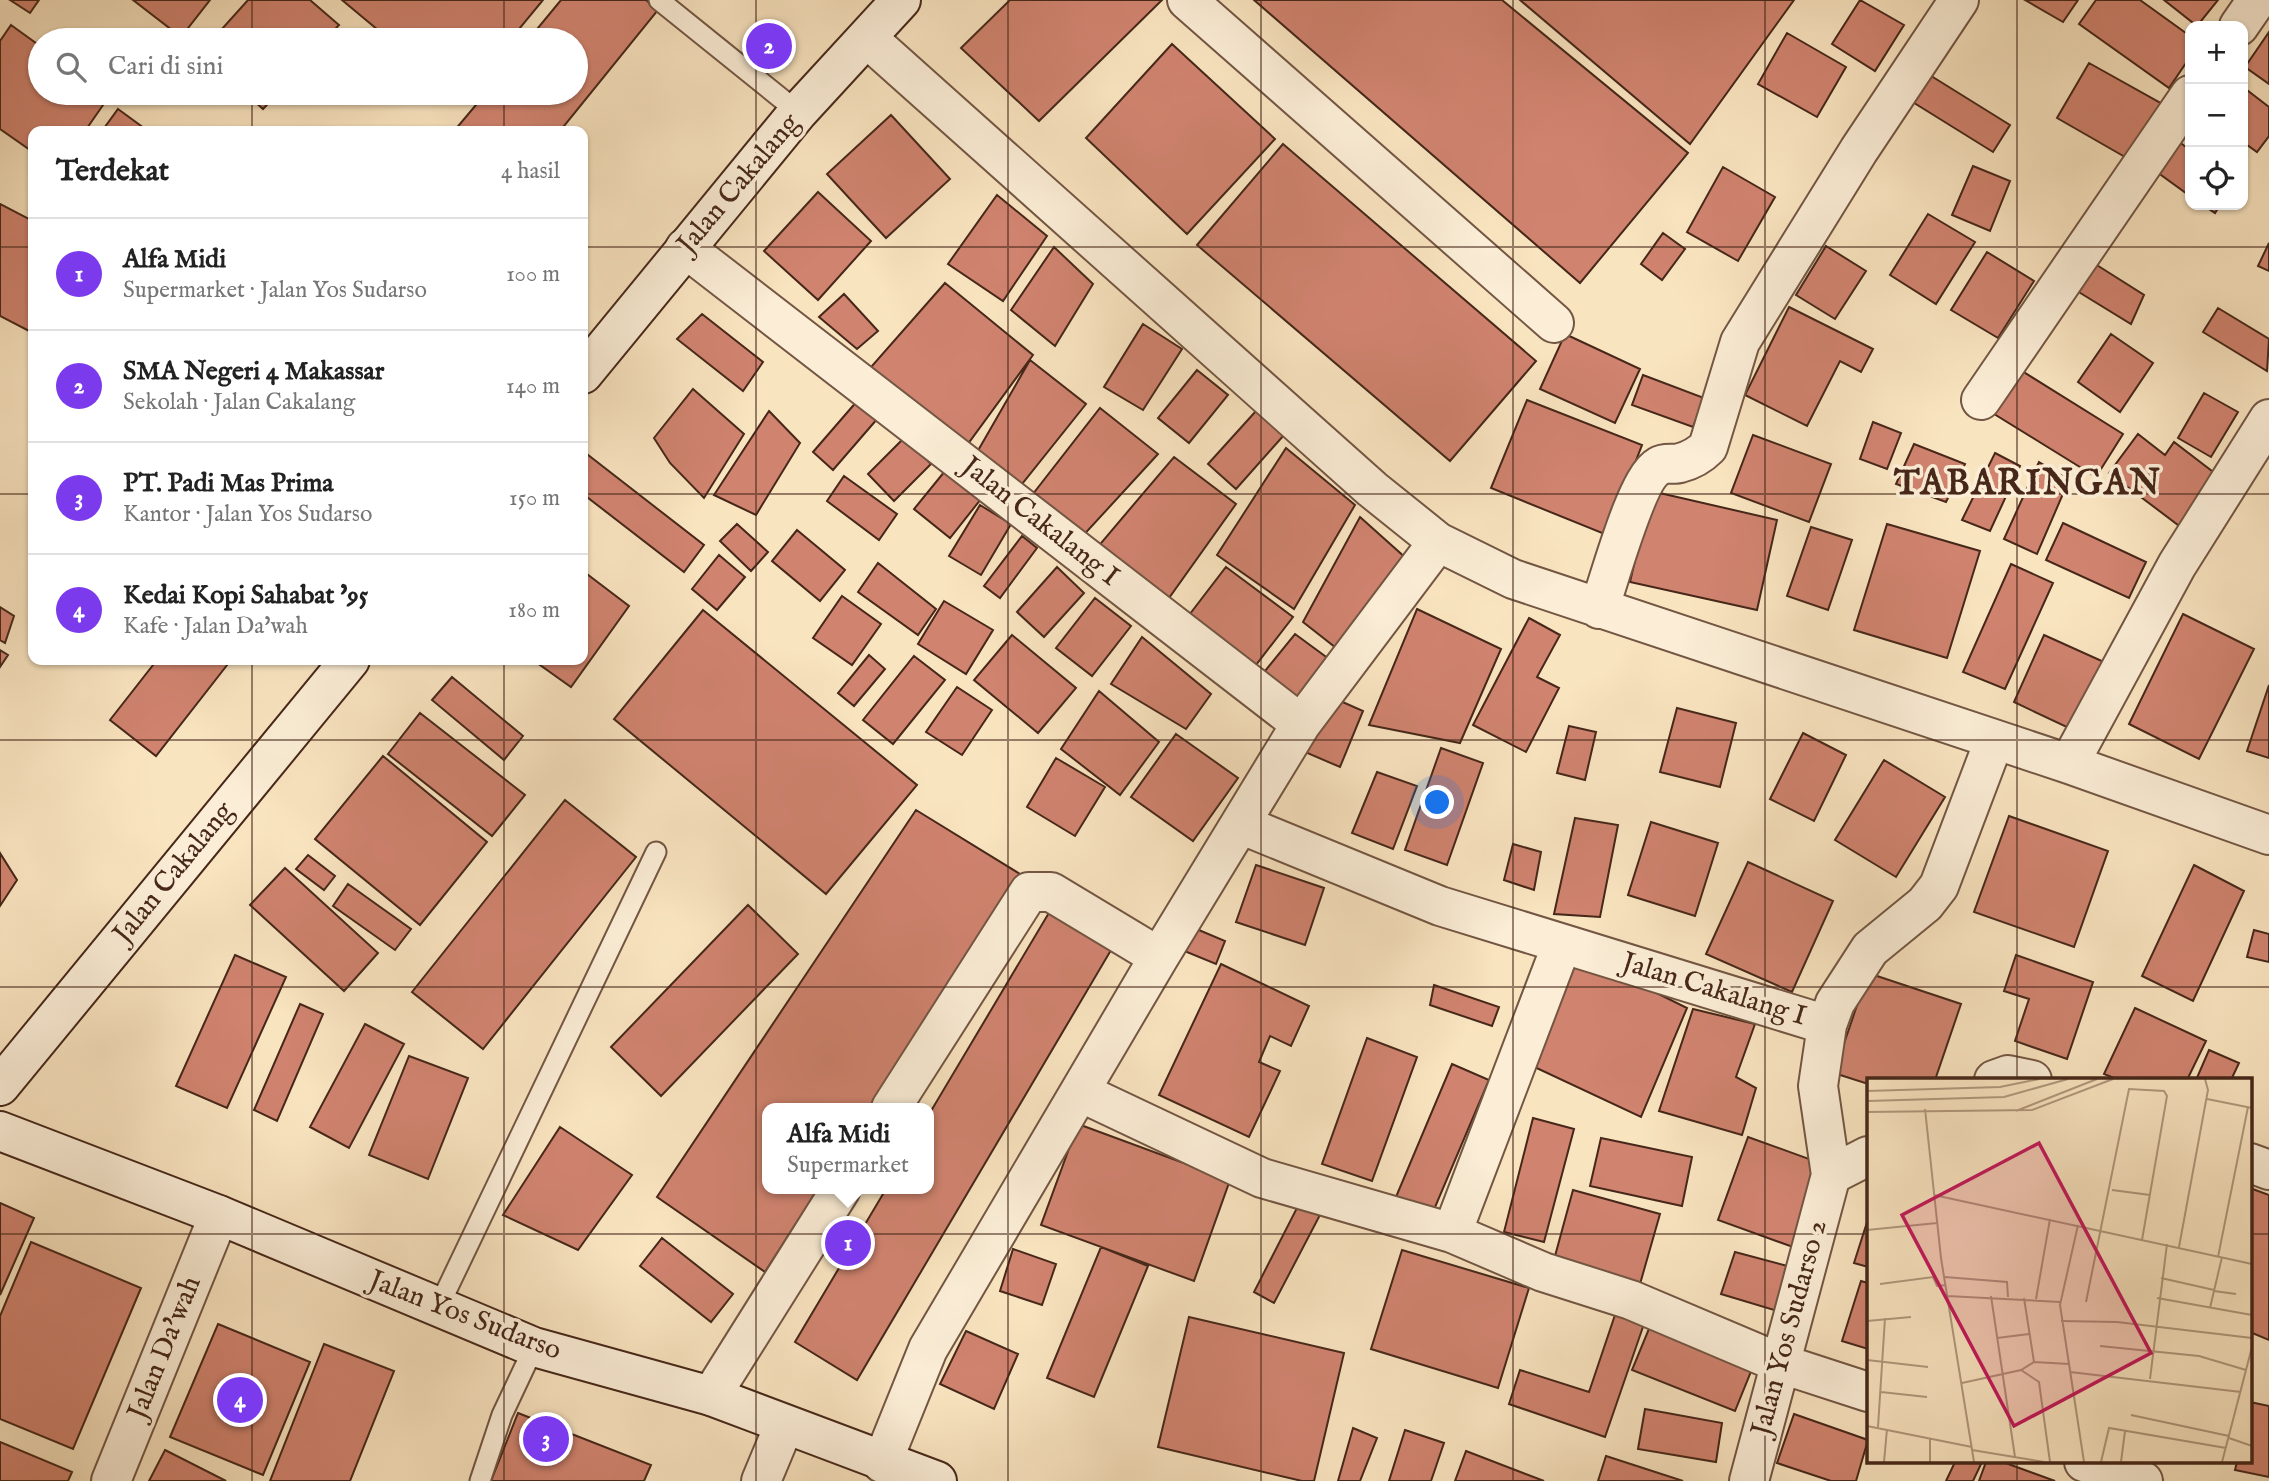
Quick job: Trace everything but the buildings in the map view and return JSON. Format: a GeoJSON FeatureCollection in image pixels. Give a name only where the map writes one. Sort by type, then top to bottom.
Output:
{"type":"FeatureCollection","features":[{"type":"Feature","properties":{"kind":"street","name":"Jalan Cakalang"},"geometry":{"type":"LineString","coordinates":[[588,368],[798,112],[901,0]]}},
{"type":"Feature","properties":{"kind":"street"},"geometry":{"type":"LineString","coordinates":[[1187,0],[1554,323]]}},
{"type":"Feature","properties":{"kind":"street"},"geometry":{"type":"LineString","coordinates":[[1599,610],[1636,501],[1652,472],[1661,464],[1680,463],[1698,456],[1708,447],[1740,342],[1859,149],[1959,0]]}},
{"type":"Feature","properties":{"kind":"street"},"geometry":{"type":"LineString","coordinates":[[2242,21],[2257,0]]}},
{"type":"Feature","properties":{"kind":"street"},"geometry":{"type":"LineString","coordinates":[[867,38],[1362,480],[1438,542],[1513,579],[1599,610],[2069,765],[2269,835]]}},
{"type":"Feature","properties":{"kind":"street"},"geometry":{"type":"LineString","coordinates":[[1981,400],[2185,102]]}},
{"type":"Feature","properties":{"kind":"street","name":"Jalan Cakalang I"},"geometry":{"type":"LineString","coordinates":[[685,248],[1301,724]]}},
{"type":"Feature","properties":{"kind":"street"},"geometry":{"type":"LineString","coordinates":[[2069,765],[2177,565],[2269,419]]}},
{"type":"Feature","properties":{"kind":"street"},"geometry":{"type":"LineString","coordinates":[[883,1463],[928,1349],[1159,957],[1301,724],[1438,542]]}},
{"type":"Feature","properties":{"kind":"street","name":"Jalan Cakalang"},"geometry":{"type":"LineString","coordinates":[[0,1086],[346,665]]}},
{"type":"Feature","properties":{"kind":"street","name":"Jalan Cakalang I"},"geometry":{"type":"LineString","coordinates":[[1240,824],[1440,906],[1827,1025],[1835,1003],[1870,949],[1925,904],[1939,886],[1994,741]]}},
{"type":"Feature","properties":{"kind":"street"},"geometry":{"type":"LineString","coordinates":[[894,1103],[1028,892],[1051,892],[1159,957]]}},
{"type":"Feature","properties":{"kind":"street"},"geometry":{"type":"LineString","coordinates":[[1452,1233],[1562,944]]}},
{"type":"Feature","properties":{"kind":"street"},"geometry":{"type":"LineString","coordinates":[[1827,1025],[1818,1086],[1832,1175],[1867,1157]]}},
{"type":"Feature","properties":{"kind":"street"},"geometry":{"type":"LineString","coordinates":[[2000,1078],[2008,1075],[2022,1078]]}},
{"type":"Feature","properties":{"kind":"street"},"geometry":{"type":"LineString","coordinates":[[1080,1092],[1262,1178],[1452,1233],[1543,1272],[1631,1300],[1782,1364],[1867,1392]]}},
{"type":"Feature","properties":{"kind":"street","name":"Jalan Yos Sudarso"},"geometry":{"type":"LineString","coordinates":[[0,1131],[219,1215],[534,1348],[711,1396],[783,1426],[937,1481]]}},
{"type":"Feature","properties":{"kind":"street"},"geometry":{"type":"LineString","coordinates":[[2252,1164],[2269,1170]]}},
{"type":"Feature","properties":{"kind":"street","name":"Jalan Yos Sudarso 2"},"geometry":{"type":"LineString","coordinates":[[1749,1481],[1832,1175]]}},
{"type":"Feature","properties":{"kind":"street"},"geometry":{"type":"LineString","coordinates":[[711,1396],[838,1194]]}},
{"type":"Feature","properties":{"kind":"street","name":"Jalan Da'wah"},"geometry":{"type":"LineString","coordinates":[[111,1481],[219,1215]]}},
{"type":"Feature","properties":{"kind":"street"},"geometry":{"type":"LineString","coordinates":[[761,1481],[783,1426]]}},
{"type":"Feature","properties":{"kind":"street"},"geometry":{"type":"LineString","coordinates":[[2090,1464],[2143,1481]]}},
{"type":"Feature","properties":{"kind":"lane"},"geometry":{"type":"LineString","coordinates":[[659,0],[798,112]]}},
{"type":"Feature","properties":{"kind":"lane"},"geometry":{"type":"LineString","coordinates":[[438,1308],[656,852]]}},
{"type":"Feature","properties":{"kind":"lane"},"geometry":{"type":"LineString","coordinates":[[480,1481],[502,1415],[534,1348]]}},
{"type":"Feature","properties":{"kind":"place","name":"SMA Negeri 4 Makassar"},"geometry":{"type":"Point","coordinates":[769,46]}},
{"type":"Feature","properties":{"kind":"place","name":"Alfa Midi"},"geometry":{"type":"Point","coordinates":[848,1243]}},
{"type":"Feature","properties":{"kind":"place","name":"Kedai Kopi Sahabat '95"},"geometry":{"type":"Point","coordinates":[240,1400]}},
{"type":"Feature","properties":{"kind":"place","name":"PT. Padi Mas Prima"},"geometry":{"type":"Point","coordinates":[546,1439]}},
{"type":"Feature","properties":{"kind":"district","name":"TABARINGAN"},"geometry":{"type":"Point","coordinates":[2028,484]}}]}
